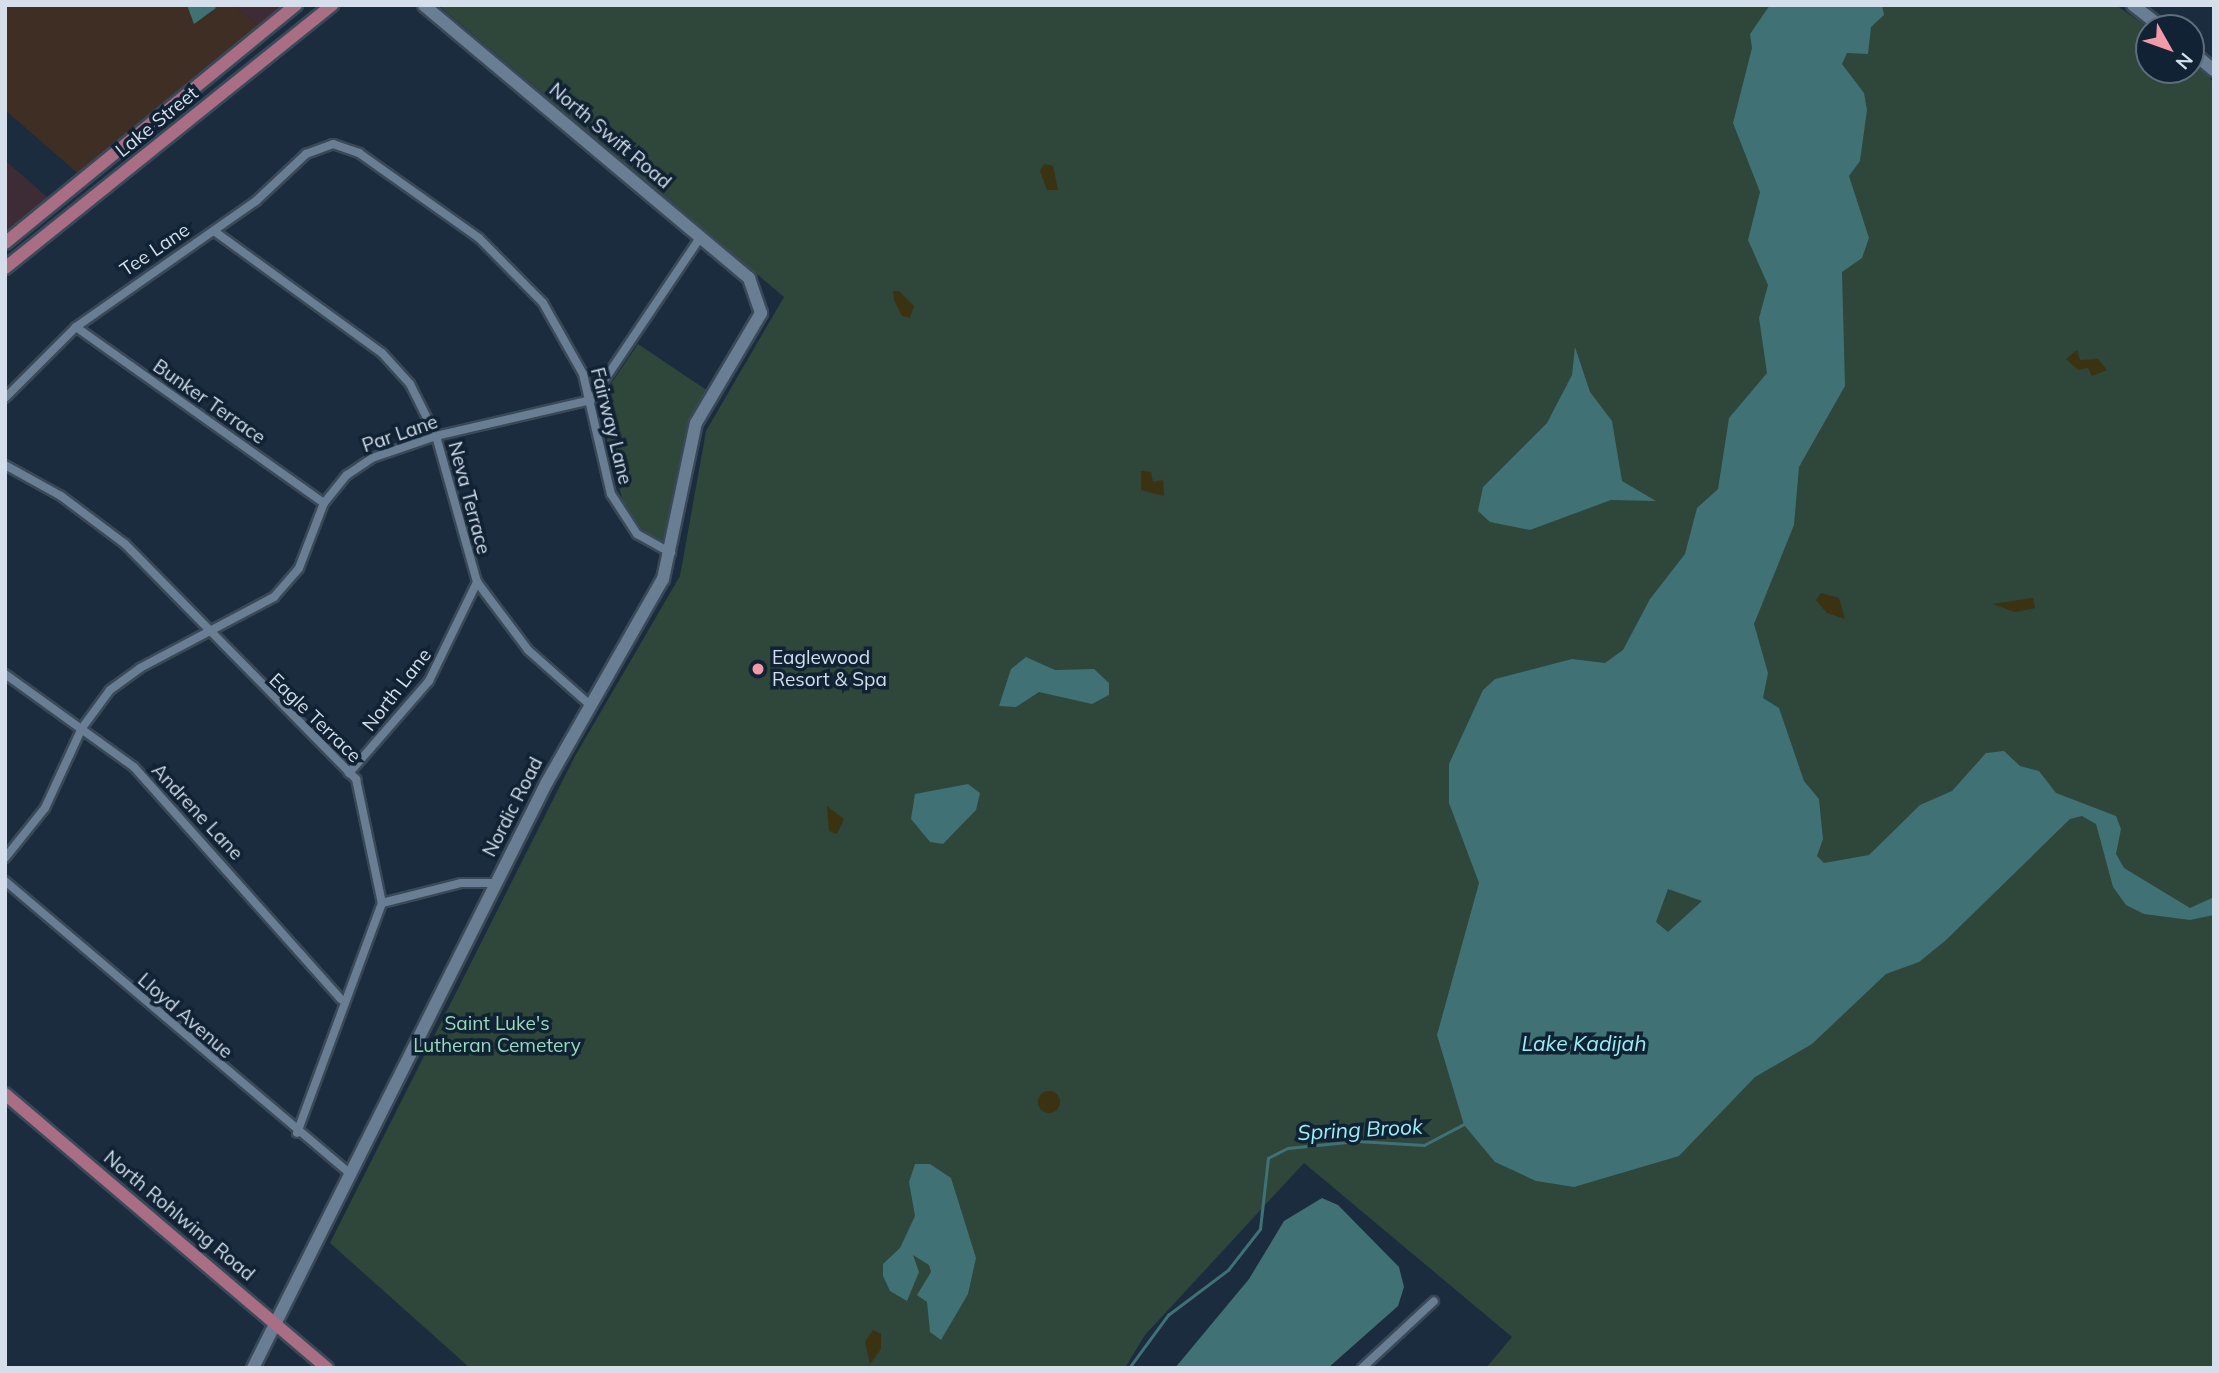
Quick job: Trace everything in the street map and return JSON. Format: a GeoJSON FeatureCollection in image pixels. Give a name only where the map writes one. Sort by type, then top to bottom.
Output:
{"type":"FeatureCollection","features":[{"type":"Feature","properties":{"kind":"main road","name":"Lake Street"},"geometry":{"type":"LineString","coordinates":[[5,243],[296,5]]}},
{"type":"Feature","properties":{"kind":"main road","name":"Lake Street"},"geometry":{"type":"LineString","coordinates":[[5,268],[331,5]]}},
{"type":"Feature","properties":{"kind":"main road","name":"North Rohlwing Road"},"geometry":{"type":"LineString","coordinates":[[5,1094],[327,1368]]}},
{"type":"Feature","properties":{"kind":"street","name":"North Swift Road"},"geometry":{"type":"LineString","coordinates":[[424,5],[749,278],[761,304]]}},
{"type":"Feature","properties":{"kind":"street","name":"Tee Lane"},"geometry":{"type":"LineString","coordinates":[[5,398],[76,327],[214,231],[306,154],[333,144]]}},
{"type":"Feature","properties":{"kind":"street","name":"Fairway Lane"},"geometry":{"type":"LineString","coordinates":[[333,144],[359,153],[512,267],[563,333],[591,400],[604,477],[618,508],[647,542],[671,553]]}},
{"type":"Feature","properties":{"kind":"street","name":"Neva Terrace"},"geometry":{"type":"LineString","coordinates":[[214,231],[382,353],[410,384],[436,436],[477,582],[528,650],[589,704]]}},
{"type":"Feature","properties":{"kind":"street"},"geometry":{"type":"LineString","coordinates":[[591,400],[700,238]]}},
{"type":"Feature","properties":{"kind":"street","name":"Nordic Road"},"geometry":{"type":"LineString","coordinates":[[253,1368],[346,1171],[589,704],[656,591],[671,553],[696,423],[751,335],[761,304]]}},
{"type":"Feature","properties":{"kind":"street","name":"Bunker Terrace"},"geometry":{"type":"LineString","coordinates":[[76,327],[324,503]]}},
{"type":"Feature","properties":{"kind":"street","name":"Par Lane"},"geometry":{"type":"LineString","coordinates":[[5,858],[45,808],[82,728],[125,678],[260,608],[288,582],[324,503],[360,465],[436,436],[591,400]]}},
{"type":"Feature","properties":{"kind":"street","name":"Eagle Terrace"},"geometry":{"type":"LineString","coordinates":[[5,465],[61,496],[125,544],[349,773],[368,815],[382,902]]}},
{"type":"Feature","properties":{"kind":"street","name":"North Lane"},"geometry":{"type":"LineString","coordinates":[[349,773],[429,681],[477,582]]}},
{"type":"Feature","properties":{"kind":"street","name":"Andrene Lane"},"geometry":{"type":"LineString","coordinates":[[5,674],[82,728],[176,809],[341,999]]}},
{"type":"Feature","properties":{"kind":"street","name":"Lloyd Avenue"},"geometry":{"type":"LineString","coordinates":[[5,881],[297,1133],[346,1171]]}},
{"type":"Feature","properties":{"kind":"street"},"geometry":{"type":"LineString","coordinates":[[297,1133],[341,999],[382,902],[461,883],[496,883]]}},
{"type":"Feature","properties":{"kind":"street"},"geometry":{"type":"LineString","coordinates":[[1362,1368],[1434,1301]]}},
{"type":"Feature","properties":{"kind":"shaded area"},"geometry":{"type":"Polygon","coordinates":[[[5,5],[233,5],[263,29],[83,178],[5,110],[5,5]]]}},
{"type":"Feature","properties":{"kind":"shaded area"},"geometry":{"type":"Polygon","coordinates":[[[233,5],[291,5],[263,29],[233,5]]]}},
{"type":"Feature","properties":{"kind":"shaded area"},"geometry":{"type":"Polygon","coordinates":[[[5,160],[53,202],[5,238],[5,160]]]}},
{"type":"Feature","properties":{"kind":"green space","name":"Saint Luke's Lutheran Cemetery"},"geometry":{"type":"Polygon","coordinates":[[[438,5],[2116,5],[2135,18],[2135,84],[2205,84],[2205,74],[2214,82],[2214,1368],[1486,1368],[1512,1337],[1304,1163],[1145,1335],[1125,1368],[470,1368],[330,1243],[575,756],[680,576],[706,431],[784,297],[438,5]]]}},
{"type":"Feature","properties":{"kind":"green space"},"geometry":{"type":"Polygon","coordinates":[[[638,344],[708,391],[662,543],[651,540],[624,506],[600,414],[604,394],[638,344]]]}},
{"type":"Feature","properties":{"kind":"sand"},"geometry":{"type":"Polygon","coordinates":[[[1044,164],[1053,166],[1058,190],[1047,190],[1040,171],[1044,164]]]}},
{"type":"Feature","properties":{"kind":"sand"},"geometry":{"type":"Polygon","coordinates":[[[893,291],[899,291],[914,306],[910,318],[902,316],[894,300],[893,291]]]}},
{"type":"Feature","properties":{"kind":"sand"},"geometry":{"type":"Polygon","coordinates":[[[2077,350],[2080,360],[2098,359],[2107,370],[2092,376],[2088,368],[2078,370],[2066,359],[2077,350]]]}},
{"type":"Feature","properties":{"kind":"sand"},"geometry":{"type":"Polygon","coordinates":[[[1141,471],[1151,472],[1153,482],[1163,480],[1164,496],[1141,490],[1141,471]]]}},
{"type":"Feature","properties":{"kind":"sand"},"geometry":{"type":"Polygon","coordinates":[[[1821,593],[1839,598],[1845,619],[1827,613],[1816,600],[1821,593]]]}},
{"type":"Feature","properties":{"kind":"sand"},"geometry":{"type":"Polygon","coordinates":[[[2033,598],[2035,608],[2015,612],[1993,604],[2033,598]]]}},
{"type":"Feature","properties":{"kind":"sand"},"geometry":{"type":"Polygon","coordinates":[[[827,806],[844,819],[837,834],[829,831],[827,806]]]}},
{"type":"Feature","properties":{"kind":"sand"},"geometry":{"type":"Polygon","coordinates":[[[1049,1091],[1059,1098],[1060,1102],[1053,1112],[1049,1113],[1039,1106],[1038,1102],[1045,1092],[1049,1091]]]}},
{"type":"Feature","properties":{"kind":"sand"},"geometry":{"type":"Polygon","coordinates":[[[873,1330],[881,1334],[881,1349],[870,1364],[865,1342],[873,1330]]]}},
{"type":"Feature","properties":{"kind":"water"},"geometry":{"type":"Polygon","coordinates":[[[187,5],[214,5],[216,8],[194,24],[187,5]]]}},
{"type":"Feature","properties":{"kind":"water","name":"Lake Kadijah"},"geometry":{"type":"Polygon","coordinates":[[[1770,5],[1882,5],[1884,15],[1871,27],[1868,54],[1847,53],[1842,64],[1864,93],[1867,110],[1860,161],[1849,176],[1869,238],[1862,258],[1842,272],[1845,386],[1799,467],[1794,525],[1754,624],[1768,673],[1763,698],[1779,708],[1804,781],[1819,799],[1823,839],[1817,856],[1824,863],[1869,855],[1920,805],[1952,791],[1986,753],[2004,751],[2020,766],[2039,771],[2056,793],[2116,816],[2121,829],[2116,854],[2124,868],[2190,908],[2214,897],[2214,915],[2190,920],[2144,914],[2126,905],[2113,887],[2096,824],[2082,816],[2070,819],[1945,941],[1919,962],[1886,974],[1812,1044],[1755,1077],[1679,1156],[1574,1187],[1536,1181],[1495,1162],[1464,1125],[1437,1035],[1479,883],[1449,803],[1449,764],[1483,690],[1495,679],[1572,659],[1605,663],[1623,650],[1650,599],[1685,554],[1697,508],[1718,489],[1729,418],[1767,373],[1759,318],[1768,285],[1748,240],[1760,192],[1733,123],[1752,48],[1750,34],[1770,5]],[[1668,889],[1656,922],[1668,932],[1702,901],[1668,889]]]}},
{"type":"Feature","properties":{"kind":"water"},"geometry":{"type":"Polygon","coordinates":[[[1575,347],[1590,392],[1612,421],[1622,481],[1656,501],[1611,500],[1530,530],[1490,522],[1478,511],[1483,487],[1547,423],[1572,375],[1575,347]]]}},
{"type":"Feature","properties":{"kind":"water"},"geometry":{"type":"Polygon","coordinates":[[[1026,657],[1055,670],[1094,669],[1109,683],[1109,695],[1092,704],[1039,692],[1016,707],[999,706],[1011,669],[1026,657]]]}},
{"type":"Feature","properties":{"kind":"water"},"geometry":{"type":"Polygon","coordinates":[[[968,784],[980,793],[976,810],[943,844],[930,842],[911,819],[915,794],[968,784]]]}},
{"type":"Feature","properties":{"kind":"water"},"geometry":{"type":"Polygon","coordinates":[[[915,1164],[930,1164],[951,1178],[976,1258],[968,1294],[941,1340],[930,1332],[927,1302],[917,1295],[931,1272],[929,1265],[913,1255],[919,1272],[907,1301],[890,1291],[883,1276],[883,1264],[900,1248],[915,1216],[909,1182],[915,1164]]]}},
{"type":"Feature","properties":{"kind":"water"},"geometry":{"type":"Polygon","coordinates":[[[1322,1198],[1338,1205],[1399,1267],[1404,1287],[1398,1306],[1328,1368],[1175,1368],[1249,1279],[1284,1221],[1322,1198]]]}},
{"type":"Feature","properties":{"kind":"waterway","name":"Spring Brook"},"geometry":{"type":"LineString","coordinates":[[1129,1368],[1168,1315],[1228,1270],[1260,1229],[1268,1158],[1288,1148],[1357,1141],[1424,1145],[1464,1124]]}},
{"type":"Feature","properties":{"kind":"place","name":"Eaglewood Resort & Spa"},"geometry":{"type":"Point","coordinates":[758,669]}}]}
